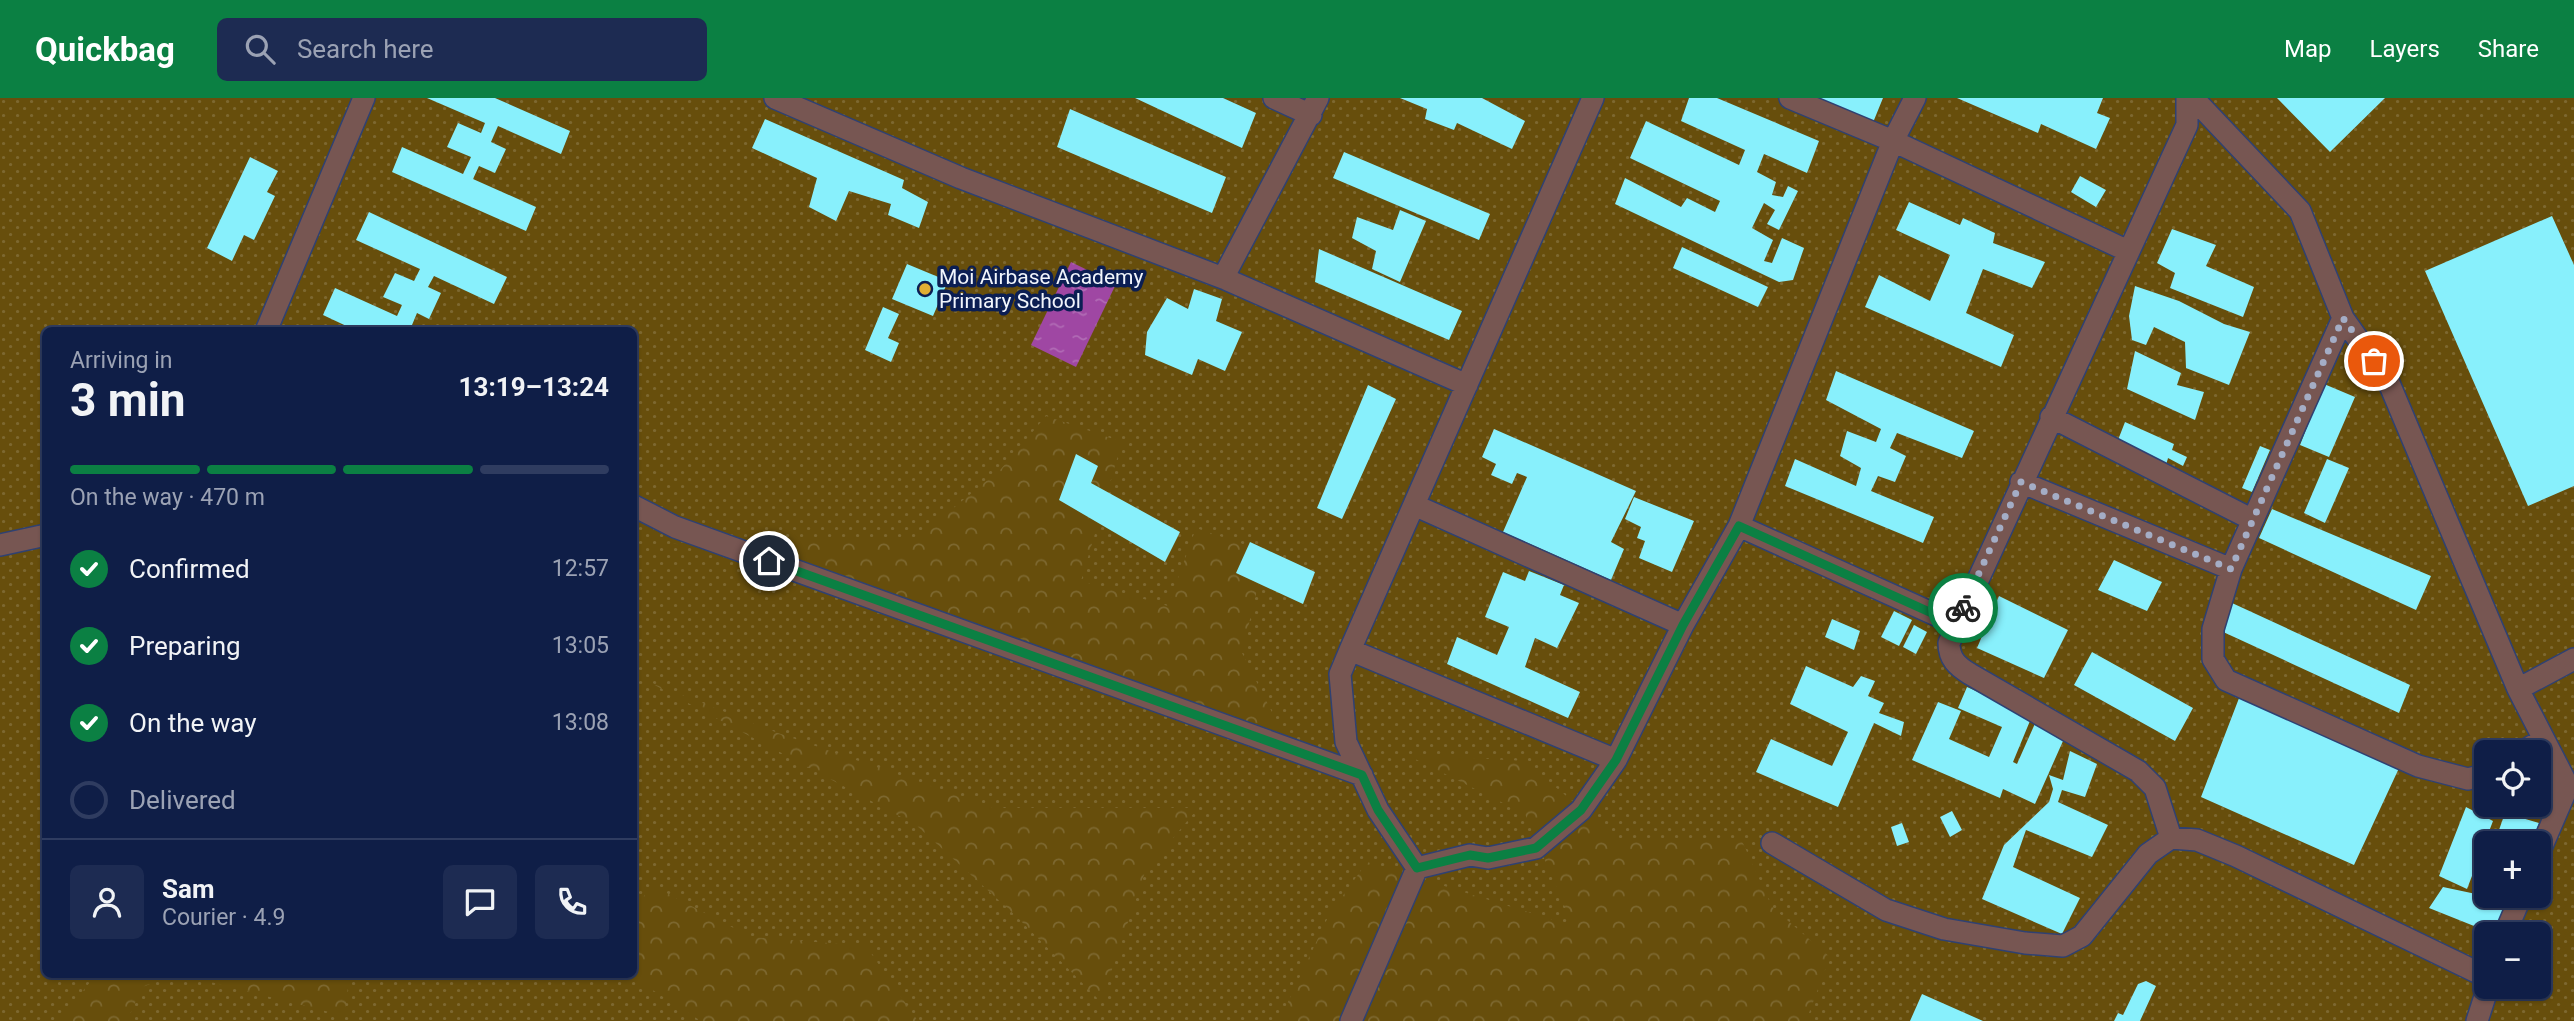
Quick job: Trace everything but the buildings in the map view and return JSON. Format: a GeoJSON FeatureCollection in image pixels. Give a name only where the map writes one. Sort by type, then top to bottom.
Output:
{"type":"FeatureCollection","features":[{"type":"Feature","properties":{"kind":"street"},"geometry":{"type":"LineString","coordinates":[[268,327],[364,98]]}},
{"type":"Feature","properties":{"kind":"street"},"geometry":{"type":"LineString","coordinates":[[775,98],[961,178],[1223,278],[1467,385]]}},
{"type":"Feature","properties":{"kind":"street"},"geometry":{"type":"LineString","coordinates":[[1223,278],[1314,107],[1274,98]]}},
{"type":"Feature","properties":{"kind":"street"},"geometry":{"type":"LineString","coordinates":[[1417,868],[1378,810],[1346,743],[1340,674],[1593,98]]}},
{"type":"Feature","properties":{"kind":"street"},"geometry":{"type":"LineString","coordinates":[[1790,98],[1893,141],[2128,251]]}},
{"type":"Feature","properties":{"kind":"street"},"geometry":{"type":"LineString","coordinates":[[1417,868],[1470,855],[1488,858],[1536,848],[1581,810],[1616,760],[1683,625],[1739,526],[1893,141],[1915,98]]}},
{"type":"Feature","properties":{"kind":"street"},"geometry":{"type":"LineString","coordinates":[[2171,838],[2155,788],[2138,771],[1957,665],[1949,654],[1956,624],[2187,125],[2186,98]]}},
{"type":"Feature","properties":{"kind":"street"},"geometry":{"type":"LineString","coordinates":[[2193,98],[2300,211],[2343,318],[2389,383],[2542,740]]}},
{"type":"Feature","properties":{"kind":"street"},"geometry":{"type":"LineString","coordinates":[[2343,318],[2251,519],[2231,569],[2213,629],[2213,660],[2226,680],[2418,766],[2468,779],[2474,777]]}},
{"type":"Feature","properties":{"kind":"street"},"geometry":{"type":"LineString","coordinates":[[2050,418],[2251,519]]}},
{"type":"Feature","properties":{"kind":"street"},"geometry":{"type":"LineString","coordinates":[[2021,482],[2231,569]]}},
{"type":"Feature","properties":{"kind":"street"},"geometry":{"type":"LineString","coordinates":[[1414,505],[1683,625]]}},
{"type":"Feature","properties":{"kind":"street"},"geometry":{"type":"LineString","coordinates":[[637,508],[675,527],[1362,775]]}},
{"type":"Feature","properties":{"kind":"street"},"geometry":{"type":"LineString","coordinates":[[1739,526],[1956,624]]}},
{"type":"Feature","properties":{"kind":"street"},"geometry":{"type":"LineString","coordinates":[[0,545],[42,535]]}},
{"type":"Feature","properties":{"kind":"street"},"geometry":{"type":"LineString","coordinates":[[1350,650],[1616,760]]}},
{"type":"Feature","properties":{"kind":"street"},"geometry":{"type":"LineString","coordinates":[[2518,689],[2574,659]]}},
{"type":"Feature","properties":{"kind":"street"},"geometry":{"type":"LineString","coordinates":[[2551,756],[2568,786]]}},
{"type":"Feature","properties":{"kind":"street"},"geometry":{"type":"LineString","coordinates":[[2551,783],[2568,786]]}},
{"type":"Feature","properties":{"kind":"street"},"geometry":{"type":"LineString","coordinates":[[2549,831],[2568,786]]}},
{"type":"Feature","properties":{"kind":"street"},"geometry":{"type":"LineString","coordinates":[[1772,843],[1886,910],[1944,929],[2025,943],[2063,946],[2082,936],[2148,854],[2171,838],[2197,841],[2236,856],[2474,971]]}},
{"type":"Feature","properties":{"kind":"street"},"geometry":{"type":"LineString","coordinates":[[1351,1021],[1417,868]]}},
{"type":"Feature","properties":{"kind":"street"},"geometry":{"type":"LineString","coordinates":[[2477,1021],[2484,999]]}},
{"type":"Feature","properties":{"kind":"green space"},"geometry":{"type":"Polygon","coordinates":[[[0,98],[2574,98],[2574,1021],[0,1021],[0,98]]]}},
{"type":"Feature","properties":{"kind":"green space"},"geometry":{"type":"Polygon","coordinates":[[[1046,416],[1122,442],[1081,581],[1168,606],[1196,528],[1266,552],[1242,653],[1283,734],[1056,654],[673,543],[918,537],[1001,469],[1046,416]]]}},
{"type":"Feature","properties":{"kind":"green space"},"geometry":{"type":"Polygon","coordinates":[[[647,681],[778,733],[994,808],[1198,808],[1145,872],[1101,1002],[1016,916],[916,825],[647,681]]]}},
{"type":"Feature","properties":{"kind":"green space"},"geometry":{"type":"Polygon","coordinates":[[[1405,754],[1524,761],[1617,838],[1742,841],[1772,907],[1830,957],[1806,1021],[1279,1021],[1329,915],[1367,862],[1573,926],[1525,814],[1405,754]]]}},
{"type":"Feature","properties":{"kind":"green space"},"geometry":{"type":"Polygon","coordinates":[[[651,885],[751,937],[866,946],[918,1021],[701,1021],[634,978],[637,978],[637,907],[651,885]]]}},
{"type":"Feature","properties":{"kind":"green space"},"geometry":{"type":"Polygon","coordinates":[[[94,978],[168,978],[142,987],[127,1021],[58,1021],[94,978]]]}},
{"type":"Feature","properties":{"kind":"green space"},"geometry":{"type":"Polygon","coordinates":[[[195,978],[349,978],[345,1016],[195,978]]]}},
{"type":"Feature","properties":{"kind":"water"},"geometry":{"type":"Polygon","coordinates":[[[1071,262],[1116,284],[1076,367],[1031,345],[1071,262]]]}},
{"type":"Feature","properties":{"kind":"way so far"},"geometry":{"type":"LineString","coordinates":[[1963,608],[2021,482],[2231,569],[2251,519],[2343,318],[2374,361]]}},
{"type":"Feature","properties":{"kind":"place","name":"Moi Airbase Academy Primary School"},"geometry":{"type":"Point","coordinates":[925,289]}},
{"type":"Feature","properties":{"kind":"route"},"geometry":{"type":"LineString","coordinates":[[769,561],[1362,775],[1378,810],[1417,868],[1470,855],[1488,858],[1536,848],[1581,810],[1616,760],[1683,625],[1739,526],[1956,624],[1963,608]]}}]}
